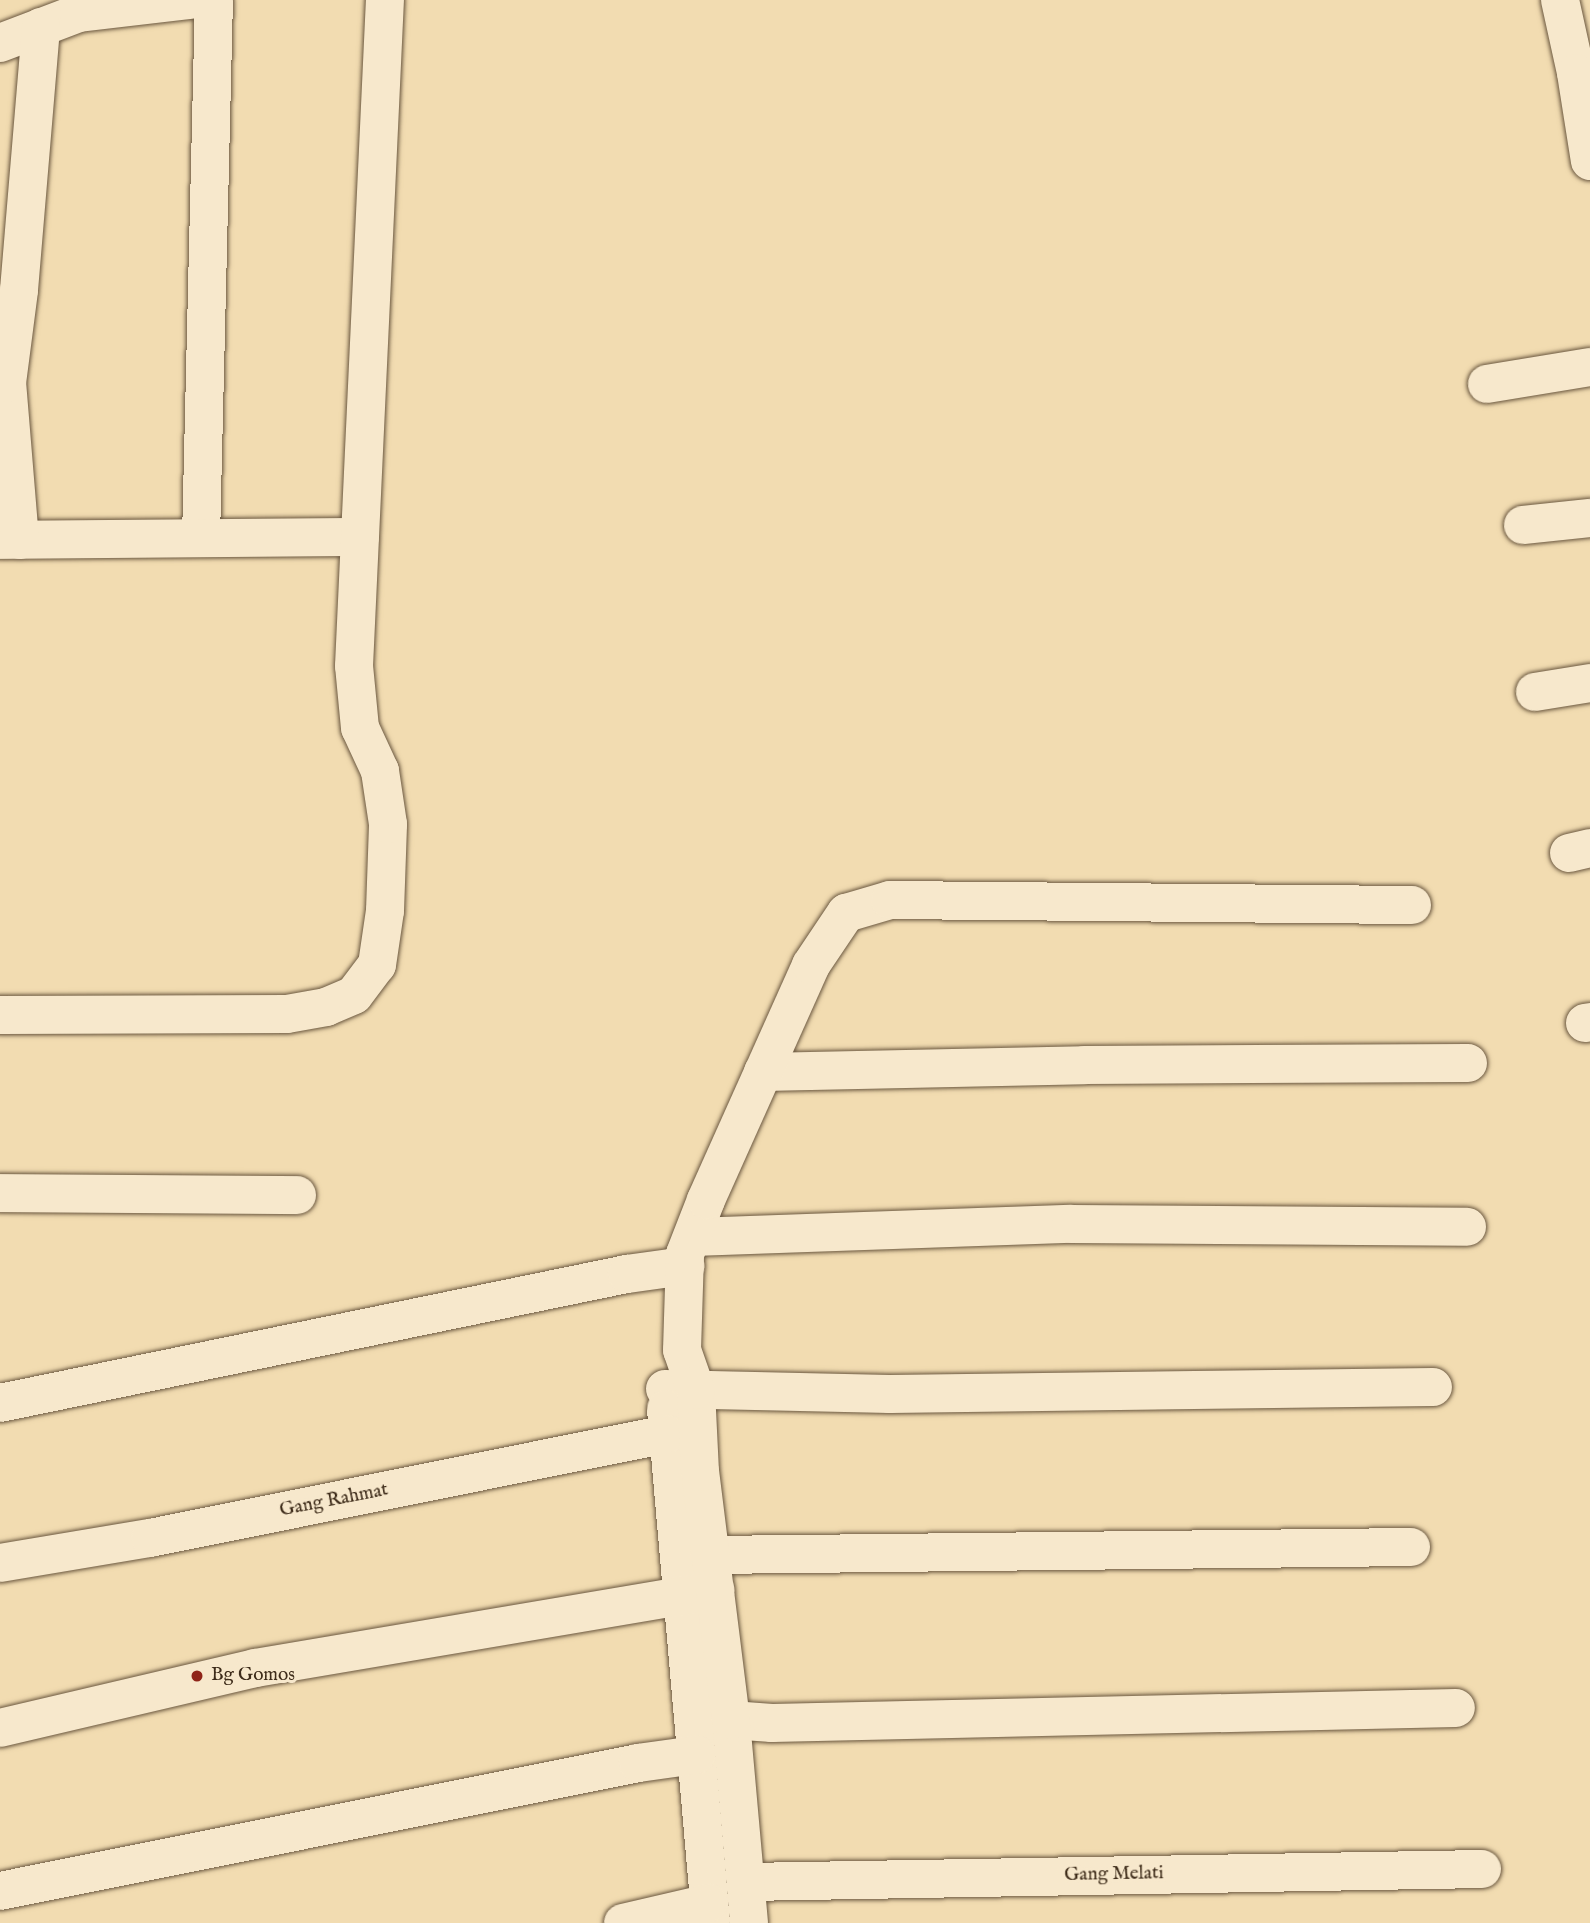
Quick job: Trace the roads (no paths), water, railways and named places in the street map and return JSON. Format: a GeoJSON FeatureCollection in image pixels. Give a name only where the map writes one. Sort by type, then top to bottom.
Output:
{"type":"FeatureCollection","features":[{"type":"Feature","properties":{"kind":"street"},"geometry":{"type":"LineString","coordinates":[[0,43],[79,13],[190,0]]}},
{"type":"Feature","properties":{"kind":"street"},"geometry":{"type":"LineString","coordinates":[[201,538],[214,0]]}},
{"type":"Feature","properties":{"kind":"street"},"geometry":{"type":"LineString","coordinates":[[0,1015],[287,1014],[326,1007],[354,995],[377,965],[385,911],[388,824],[380,771],[360,728],[355,679],[386,0]]}},
{"type":"Feature","properties":{"kind":"street"},"geometry":{"type":"LineString","coordinates":[[1560,0],[1583,72],[1590,161]]}},
{"type":"Feature","properties":{"kind":"street"},"geometry":{"type":"LineString","coordinates":[[41,27],[19,290],[4,370],[10,540],[360,537]]}},
{"type":"Feature","properties":{"kind":"street"},"geometry":{"type":"LineString","coordinates":[[1487,384],[1590,367]]}},
{"type":"Feature","properties":{"kind":"street"},"geometry":{"type":"LineString","coordinates":[[1523,526],[1590,518]]}},
{"type":"Feature","properties":{"kind":"street"},"geometry":{"type":"LineString","coordinates":[[1535,692],[1590,683]]}},
{"type":"Feature","properties":{"kind":"street"},"geometry":{"type":"LineString","coordinates":[[749,1923],[731,1720],[702,1580],[667,1434],[680,1390],[689,1252],[706,1200],[811,965],[846,914],[890,900],[1412,905]]}},
{"type":"Feature","properties":{"kind":"street"},"geometry":{"type":"LineString","coordinates":[[763,1072],[1084,1065],[1468,1063]]}},
{"type":"Feature","properties":{"kind":"street"},"geometry":{"type":"LineString","coordinates":[[0,1193],[297,1195]]}},
{"type":"Feature","properties":{"kind":"street"},"geometry":{"type":"LineString","coordinates":[[0,1403],[627,1274],[689,1252],[1071,1224],[1467,1227]]}},
{"type":"Feature","properties":{"kind":"street"},"geometry":{"type":"LineString","coordinates":[[680,1390],[890,1394],[1433,1387]]}},
{"type":"Feature","properties":{"kind":"street"},"geometry":{"type":"LineString","coordinates":[[623,1923],[710,1913],[696,1755],[702,1580],[697,1445],[680,1390]]}},
{"type":"Feature","properties":{"kind":"street","name":"Gang Rahmat"},"geometry":{"type":"LineString","coordinates":[[0,1563],[164,1535],[667,1434]]}},
{"type":"Feature","properties":{"kind":"street"},"geometry":{"type":"LineString","coordinates":[[0,1728],[255,1668],[702,1580],[1411,1547]]}},
{"type":"Feature","properties":{"kind":"street"},"geometry":{"type":"LineString","coordinates":[[731,1720],[772,1723],[1456,1708]]}},
{"type":"Feature","properties":{"kind":"street"},"geometry":{"type":"LineString","coordinates":[[0,1891],[638,1763],[696,1755]]}},
{"type":"Feature","properties":{"kind":"street","name":"Gang Melati"},"geometry":{"type":"LineString","coordinates":[[746,1882],[1482,1868]]}},
{"type":"Feature","properties":{"kind":"place","name":"Bg Gomos"},"geometry":{"type":"Point","coordinates":[197,1676]}}]}
